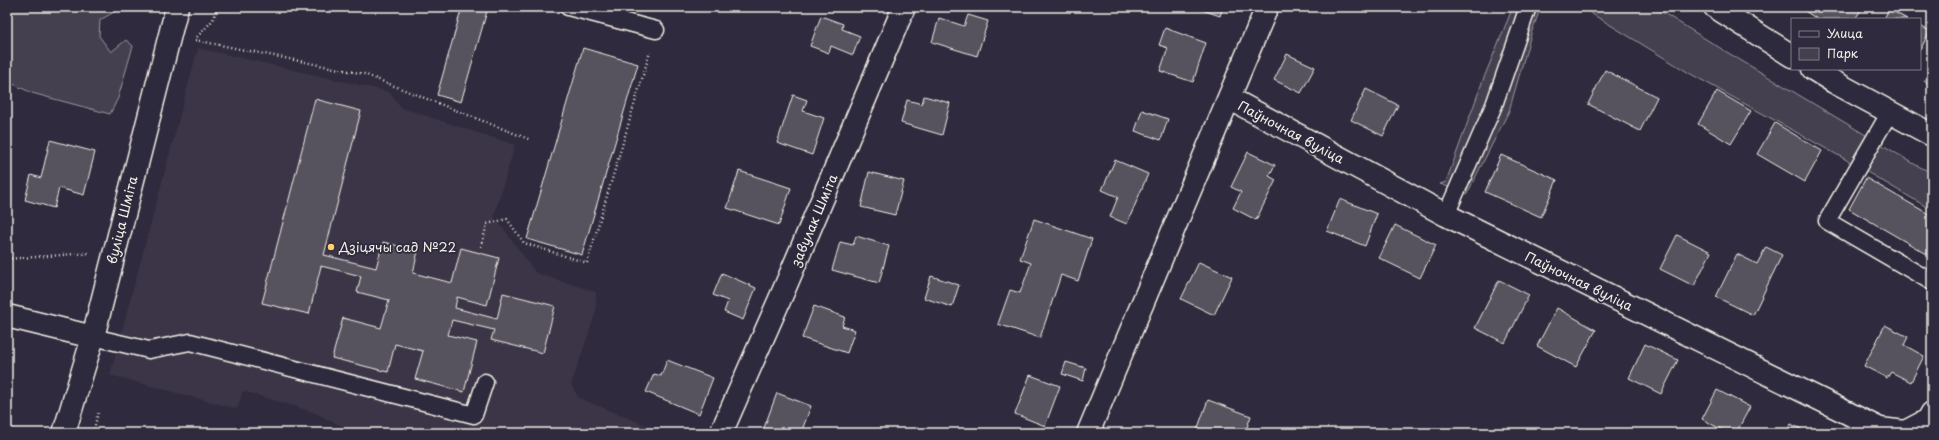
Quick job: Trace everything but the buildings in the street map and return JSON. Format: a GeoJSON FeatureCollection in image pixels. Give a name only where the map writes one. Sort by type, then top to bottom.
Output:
{"type":"FeatureCollection","features":[{"type":"Feature","properties":{"kind":"street","name":"вуліца Шміта"},"geometry":{"type":"LineString","coordinates":[[64,433],[93,337],[177,7]]}},
{"type":"Feature","properties":{"kind":"street","name":"завулак Шміта"},"geometry":{"type":"LineString","coordinates":[[721,433],[783,292],[904,7]]}},
{"type":"Feature","properties":{"kind":"street","name":"Паўночная вуліца"},"geometry":{"type":"LineString","coordinates":[[1088,433],[1267,7]]}},
{"type":"Feature","properties":{"kind":"street"},"geometry":{"type":"LineString","coordinates":[[1715,7],[1791,55]]}},
{"type":"Feature","properties":{"kind":"street"},"geometry":{"type":"LineString","coordinates":[[1815,70],[1932,135]]}},
{"type":"Feature","properties":{"kind":"street","name":"Паўночная вуліца"},"geometry":{"type":"LineString","coordinates":[[1229,98],[1446,215],[1880,429],[1905,432],[1928,420],[1932,413]]}},
{"type":"Feature","properties":{"kind":"street"},"geometry":{"type":"LineString","coordinates":[[7,316],[93,337]]}},
{"type":"Feature","properties":{"kind":"lane"},"geometry":{"type":"LineString","coordinates":[[568,7],[656,30]]}},
{"type":"Feature","properties":{"kind":"lane"},"geometry":{"type":"LineString","coordinates":[[1446,215],[1494,105],[1528,7]]}},
{"type":"Feature","properties":{"kind":"lane"},"geometry":{"type":"LineString","coordinates":[[1890,112],[1827,221],[1932,282]]}},
{"type":"Feature","properties":{"kind":"lane"},"geometry":{"type":"LineString","coordinates":[[93,337],[149,350],[190,342],[474,415],[485,382]]}},
{"type":"Feature","properties":{"kind":"path"},"geometry":{"type":"LineString","coordinates":[[481,247],[487,224],[507,218],[524,243],[587,263],[656,30]]}},
{"type":"Feature","properties":{"kind":"path"},"geometry":{"type":"LineString","coordinates":[[194,40],[364,74],[531,140]]}},
{"type":"Feature","properties":{"kind":"path"},"geometry":{"type":"LineString","coordinates":[[7,259],[96,252],[113,254]]}},
{"type":"Feature","properties":{"kind":"shaded area","name":"Дзіцячы сад №22"},"geometry":{"type":"Polygon","coordinates":[[[198,48],[381,90],[390,93],[402,108],[515,145],[494,216],[536,273],[596,292],[596,312],[571,385],[579,398],[665,433],[356,433],[313,412],[243,391],[237,409],[110,375],[198,48]]]}},
{"type":"Feature","properties":{"kind":"green space"},"geometry":{"type":"Polygon","coordinates":[[[7,7],[123,7],[100,20],[99,36],[111,52],[126,40],[133,46],[118,98],[110,114],[32,93],[7,81],[7,7]]]}},
{"type":"Feature","properties":{"kind":"green space"},"geometry":{"type":"Polygon","coordinates":[[[1513,7],[1541,7],[1532,31],[1509,111],[1467,194],[1440,184],[1446,182],[1483,80],[1513,7]]]}},
{"type":"Feature","properties":{"kind":"green space"},"geometry":{"type":"Polygon","coordinates":[[[1586,7],[1654,7],[1720,48],[1916,165],[1932,173],[1932,210],[1843,158],[1689,73],[1584,9],[1586,7]]]}},
{"type":"Feature","properties":{"kind":"place","name":"Дзіцячы сад №22"},"geometry":{"type":"Point","coordinates":[331,247]}}]}
